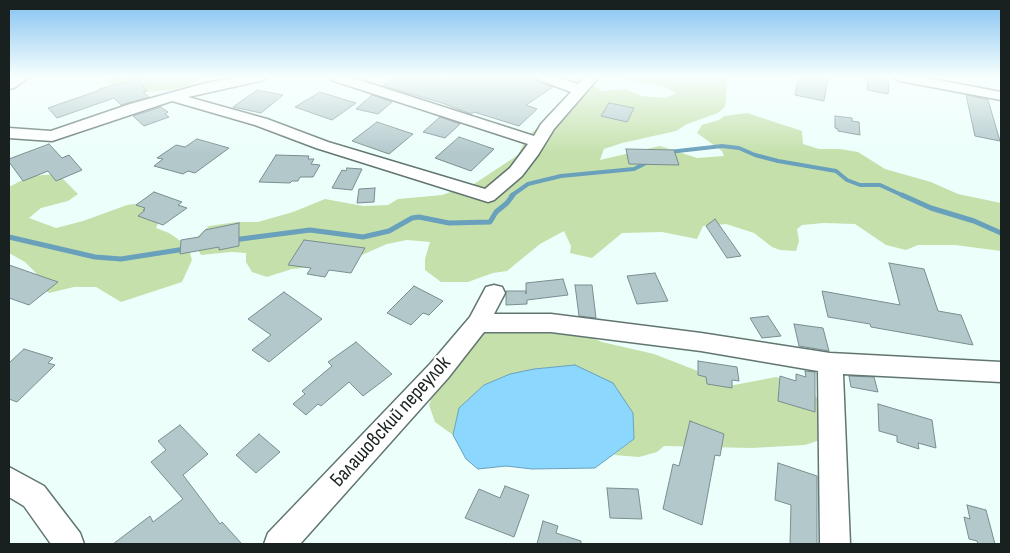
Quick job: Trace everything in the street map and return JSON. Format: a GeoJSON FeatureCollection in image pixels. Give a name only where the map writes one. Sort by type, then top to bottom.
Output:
{"type":"FeatureCollection","features":[{"type":"Feature","properties":{"kind":"street"},"geometry":{"type":"LineString","coordinates":[[9,133],[52,136],[151,103]]}},
{"type":"Feature","properties":{"kind":"street"},"geometry":{"type":"LineString","coordinates":[[193,103],[261,122],[331,148],[488,196],[516,172],[530,155],[547,127],[569,103]]}},
{"type":"Feature","properties":{"kind":"street"},"geometry":{"type":"LineString","coordinates":[[416,103],[537,142]]}},
{"type":"Feature","properties":{"kind":"street","name":"Балашовский переулок"},"geometry":{"type":"LineString","coordinates":[[279,544],[439,371],[478,323],[494,293]]}},
{"type":"Feature","properties":{"kind":"street"},"geometry":{"type":"LineString","coordinates":[[478,323],[551,323],[701,342],[830,363],[1001,372]]}},
{"type":"Feature","properties":{"kind":"street"},"geometry":{"type":"LineString","coordinates":[[830,363],[835,544]]}},
{"type":"Feature","properties":{"kind":"street"},"geometry":{"type":"LineString","coordinates":[[9,481],[34,496],[69,544]]}},
{"type":"Feature","properties":{"kind":"green space"},"geometry":{"type":"Polygon","coordinates":[[[568,103],[725,103],[725,107],[718,113],[687,124],[676,131],[604,149],[600,160],[660,146],[697,158],[724,156],[722,151],[697,133],[702,125],[719,120],[724,116],[747,113],[802,131],[803,144],[819,149],[840,149],[858,152],[885,169],[931,182],[958,194],[1001,203],[1001,251],[955,245],[918,245],[906,250],[886,245],[855,224],[824,223],[802,225],[797,229],[799,241],[796,251],[780,250],[772,247],[754,233],[726,224],[703,226],[697,239],[662,232],[622,233],[592,258],[570,253],[571,246],[564,231],[540,244],[507,271],[493,273],[468,282],[441,282],[425,270],[425,259],[430,242],[407,240],[387,244],[341,264],[292,269],[267,277],[252,272],[246,262],[246,253],[231,252],[201,255],[193,241],[209,226],[237,222],[258,222],[293,212],[325,199],[363,206],[388,205],[398,199],[442,195],[474,184],[518,155],[527,137],[568,103]]]}},
{"type":"Feature","properties":{"kind":"green space"},"geometry":{"type":"Polygon","coordinates":[[[58,174],[78,194],[68,201],[41,208],[29,218],[56,228],[83,221],[127,205],[149,202],[164,209],[156,228],[169,233],[188,246],[192,260],[182,282],[121,302],[96,287],[74,287],[49,293],[38,285],[36,273],[25,262],[9,253],[9,187],[30,176],[58,174]]]}},
{"type":"Feature","properties":{"kind":"green space"},"geometry":{"type":"Polygon","coordinates":[[[500,330],[561,331],[585,335],[602,342],[654,354],[703,373],[724,387],[776,377],[807,386],[829,412],[823,439],[805,445],[752,448],[664,446],[657,452],[639,457],[614,455],[634,439],[633,413],[613,384],[575,365],[534,369],[510,374],[484,385],[459,408],[453,435],[435,422],[429,405],[435,389],[474,335],[500,330]]]}},
{"type":"Feature","properties":{"kind":"water"},"geometry":{"type":"Polygon","coordinates":[[[575,365],[613,383],[633,413],[634,439],[595,468],[532,469],[506,466],[478,469],[466,459],[453,435],[459,408],[484,385],[510,374],[534,369],[575,365]]]}},
{"type":"Feature","properties":{"kind":"building"},"geometry":{"type":"Polygon","coordinates":[[[63,103],[100,103],[57,118],[48,108],[63,103]]]}},
{"type":"Feature","properties":{"kind":"building"},"geometry":{"type":"Polygon","coordinates":[[[239,103],[273,103],[261,113],[233,107],[239,103]]]}},
{"type":"Feature","properties":{"kind":"building"},"geometry":{"type":"Polygon","coordinates":[[[302,103],[356,103],[332,120],[295,107],[302,103]]]}},
{"type":"Feature","properties":{"kind":"building"},"geometry":{"type":"Polygon","coordinates":[[[363,103],[391,103],[378,114],[356,109],[363,103]]]}},
{"type":"Feature","properties":{"kind":"building"},"geometry":{"type":"Polygon","coordinates":[[[442,103],[529,103],[526,105],[537,109],[519,126],[474,112],[471,114],[442,103]]]}},
{"type":"Feature","properties":{"kind":"building"},"geometry":{"type":"Polygon","coordinates":[[[609,103],[634,108],[627,122],[601,116],[609,103]]]}},
{"type":"Feature","properties":{"kind":"building"},"geometry":{"type":"Polygon","coordinates":[[[968,103],[989,103],[1000,141],[975,136],[968,103]]]}},
{"type":"Feature","properties":{"kind":"building"},"geometry":{"type":"Polygon","coordinates":[[[161,107],[168,112],[165,114],[169,117],[144,126],[133,116],[161,107]]]}},
{"type":"Feature","properties":{"kind":"building"},"geometry":{"type":"Polygon","coordinates":[[[835,116],[852,118],[852,121],[859,122],[860,135],[838,131],[835,128],[835,116]]]}},
{"type":"Feature","properties":{"kind":"building"},"geometry":{"type":"Polygon","coordinates":[[[440,117],[460,124],[445,138],[423,132],[440,117]]]}},
{"type":"Feature","properties":{"kind":"building"},"geometry":{"type":"Polygon","coordinates":[[[377,122],[413,134],[389,154],[352,141],[377,122]]]}},
{"type":"Feature","properties":{"kind":"building"},"geometry":{"type":"Polygon","coordinates":[[[459,137],[494,149],[471,171],[435,158],[459,137]]]}},
{"type":"Feature","properties":{"kind":"building"},"geometry":{"type":"Polygon","coordinates":[[[197,139],[229,148],[195,173],[188,171],[183,174],[154,166],[163,159],[157,158],[176,145],[185,147],[197,139]]]}},
{"type":"Feature","properties":{"kind":"building"},"geometry":{"type":"Polygon","coordinates":[[[49,144],[62,158],[69,155],[82,170],[56,181],[48,171],[23,181],[9,162],[9,159],[49,144]]]}},
{"type":"Feature","properties":{"kind":"building"},"geometry":{"type":"Polygon","coordinates":[[[626,149],[674,150],[679,165],[629,164],[626,149]]]}},
{"type":"Feature","properties":{"kind":"building"},"geometry":{"type":"Polygon","coordinates":[[[276,155],[309,156],[308,159],[314,159],[311,164],[320,165],[313,177],[300,177],[298,181],[290,183],[259,182],[276,155]]]}},
{"type":"Feature","properties":{"kind":"building"},"geometry":{"type":"Polygon","coordinates":[[[347,168],[362,169],[352,190],[332,188],[342,170],[346,171],[347,168]]]}},
{"type":"Feature","properties":{"kind":"building"},"geometry":{"type":"Polygon","coordinates":[[[375,188],[374,202],[357,203],[359,189],[375,188]]]}},
{"type":"Feature","properties":{"kind":"building"},"geometry":{"type":"Polygon","coordinates":[[[154,192],[182,202],[178,205],[187,208],[163,225],[138,216],[145,208],[136,205],[154,192]]]}},
{"type":"Feature","properties":{"kind":"building"},"geometry":{"type":"Polygon","coordinates":[[[715,219],[741,256],[727,258],[706,226],[715,219]]]}},
{"type":"Feature","properties":{"kind":"building"},"geometry":{"type":"Polygon","coordinates":[[[239,223],[239,246],[219,250],[219,247],[180,254],[181,240],[199,237],[205,230],[239,223]]]}},
{"type":"Feature","properties":{"kind":"building"},"geometry":{"type":"Polygon","coordinates":[[[304,240],[365,248],[351,273],[329,270],[325,277],[307,274],[311,268],[288,265],[304,240]]]}},
{"type":"Feature","properties":{"kind":"building"},"geometry":{"type":"Polygon","coordinates":[[[889,263],[924,269],[938,311],[961,315],[973,345],[871,327],[870,324],[828,317],[822,291],[900,305],[889,263]]]}},
{"type":"Feature","properties":{"kind":"building"},"geometry":{"type":"Polygon","coordinates":[[[9,265],[58,282],[29,305],[9,298],[9,265]]]}},
{"type":"Feature","properties":{"kind":"building"},"geometry":{"type":"Polygon","coordinates":[[[655,273],[668,301],[637,304],[627,276],[655,273]]]}},
{"type":"Feature","properties":{"kind":"building"},"geometry":{"type":"Polygon","coordinates":[[[563,279],[568,295],[527,300],[527,304],[506,305],[506,291],[526,291],[526,283],[563,279]]]}},
{"type":"Feature","properties":{"kind":"building"},"geometry":{"type":"Polygon","coordinates":[[[575,285],[592,285],[596,318],[579,316],[575,285]]]}},
{"type":"Feature","properties":{"kind":"building"},"geometry":{"type":"Polygon","coordinates":[[[414,286],[443,301],[429,315],[423,313],[411,325],[387,313],[414,286]]]}},
{"type":"Feature","properties":{"kind":"building"},"geometry":{"type":"Polygon","coordinates":[[[284,292],[322,319],[269,362],[252,350],[271,335],[248,319],[284,292]]]}},
{"type":"Feature","properties":{"kind":"building"},"geometry":{"type":"Polygon","coordinates":[[[768,316],[781,336],[762,338],[750,318],[768,316]]]}},
{"type":"Feature","properties":{"kind":"building"},"geometry":{"type":"Polygon","coordinates":[[[794,324],[823,328],[829,351],[799,346],[794,324]]]}},
{"type":"Feature","properties":{"kind":"building"},"geometry":{"type":"Polygon","coordinates":[[[356,342],[392,374],[363,396],[349,382],[321,406],[318,404],[306,415],[293,404],[305,394],[302,391],[332,366],[328,362],[356,342]]]}},
{"type":"Feature","properties":{"kind":"building"},"geometry":{"type":"Polygon","coordinates":[[[24,349],[53,358],[48,363],[55,365],[17,402],[9,399],[9,363],[24,349]]]}},
{"type":"Feature","properties":{"kind":"building"},"geometry":{"type":"Polygon","coordinates":[[[698,361],[737,367],[739,381],[732,380],[732,388],[707,384],[706,377],[698,375],[698,361]]]}},
{"type":"Feature","properties":{"kind":"building"},"geometry":{"type":"Polygon","coordinates":[[[805,371],[815,372],[815,412],[778,401],[780,376],[796,381],[796,374],[806,377],[805,371]]]}},
{"type":"Feature","properties":{"kind":"building"},"geometry":{"type":"Polygon","coordinates":[[[849,376],[874,377],[878,392],[851,387],[849,376]]]}},
{"type":"Feature","properties":{"kind":"building"},"geometry":{"type":"Polygon","coordinates":[[[878,404],[932,420],[936,448],[918,443],[919,449],[897,442],[897,436],[879,431],[878,404]]]}},
{"type":"Feature","properties":{"kind":"building"},"geometry":{"type":"Polygon","coordinates":[[[690,421],[724,434],[720,456],[715,455],[702,525],[663,509],[673,464],[679,466],[690,421]]]}},
{"type":"Feature","properties":{"kind":"building"},"geometry":{"type":"Polygon","coordinates":[[[180,425],[208,454],[183,475],[220,524],[222,522],[242,544],[113,544],[150,516],[153,522],[183,499],[151,462],[166,450],[158,441],[180,425]]]}},
{"type":"Feature","properties":{"kind":"building"},"geometry":{"type":"Polygon","coordinates":[[[259,434],[280,452],[256,473],[236,455],[259,434]]]}},
{"type":"Feature","properties":{"kind":"building"},"geometry":{"type":"Polygon","coordinates":[[[778,463],[817,476],[817,544],[790,544],[791,505],[775,500],[778,463]]]}},
{"type":"Feature","properties":{"kind":"building"},"geometry":{"type":"Polygon","coordinates":[[[505,486],[529,495],[514,537],[465,518],[479,489],[500,498],[505,486]]]}},
{"type":"Feature","properties":{"kind":"building"},"geometry":{"type":"Polygon","coordinates":[[[607,488],[638,489],[642,519],[610,518],[607,488]]]}},
{"type":"Feature","properties":{"kind":"building"},"geometry":{"type":"Polygon","coordinates":[[[967,505],[986,510],[995,544],[978,544],[977,541],[969,539],[964,517],[970,519],[967,505]]]}},
{"type":"Feature","properties":{"kind":"building"},"geometry":{"type":"Polygon","coordinates":[[[543,521],[558,526],[556,533],[581,541],[581,544],[537,544],[543,521]]]}},
{"type":"Feature","properties":{"kind":"waterway"},"geometry":{"type":"LineString","coordinates":[[669,152],[722,146],[739,148],[755,155],[778,161],[836,171],[847,180],[860,185],[880,185],[904,196]]}},
{"type":"Feature","properties":{"kind":"waterway"},"geometry":{"type":"LineString","coordinates":[[511,196],[528,184],[561,176],[634,169],[648,162]]}},
{"type":"Feature","properties":{"kind":"waterway"},"geometry":{"type":"LineString","coordinates":[[233,240],[310,230],[363,237],[389,231],[412,218],[419,217],[449,223],[490,222],[496,212],[513,195]]}},
{"type":"Feature","properties":{"kind":"waterway"},"geometry":{"type":"LineString","coordinates":[[902,195],[931,208],[974,221],[1001,233]]}},
{"type":"Feature","properties":{"kind":"waterway"},"geometry":{"type":"LineString","coordinates":[[9,237],[95,257],[121,259],[185,249]]}}]}
